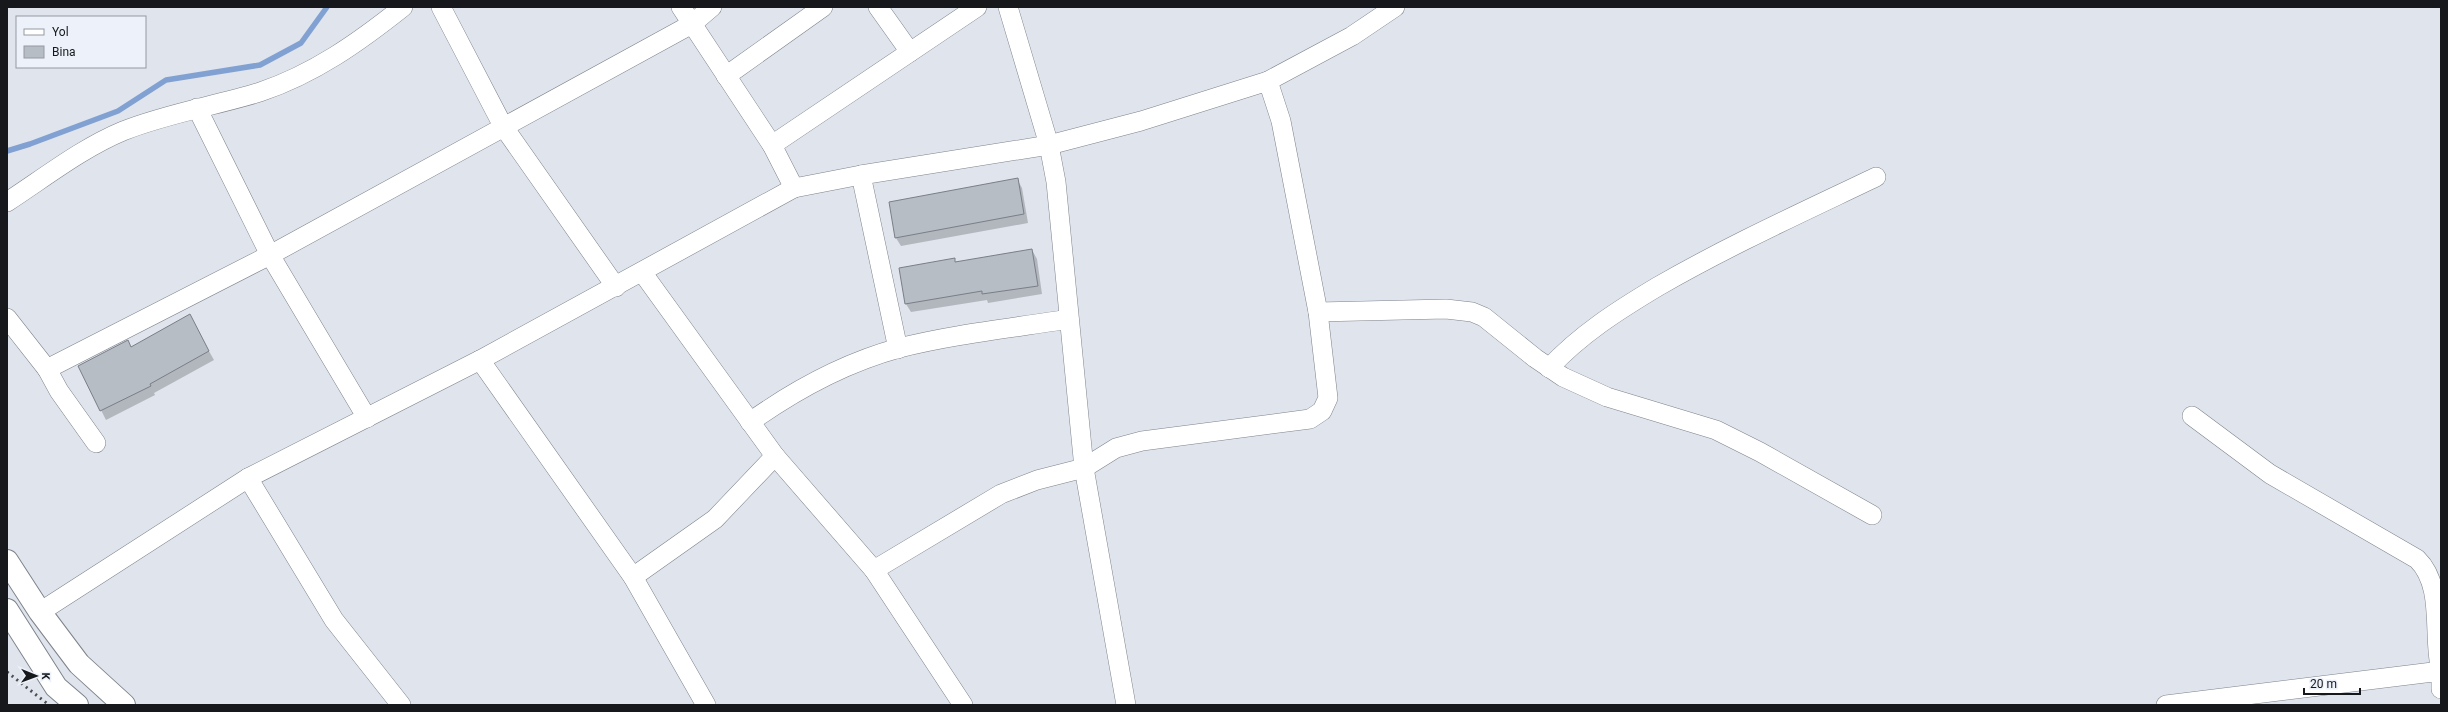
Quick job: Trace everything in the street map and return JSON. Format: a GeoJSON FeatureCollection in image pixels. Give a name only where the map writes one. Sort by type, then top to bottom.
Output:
{"type":"FeatureCollection","features":[{"type":"Feature","properties":{"kind":"main road"},"geometry":{"type":"LineString","coordinates":[[7,561],[40,612],[79,664],[124,705]]}},
{"type":"Feature","properties":{"kind":"main road"},"geometry":{"type":"LineString","coordinates":[[7,610],[56,688],[77,705]]}},
{"type":"Feature","properties":{"kind":"street"},"geometry":{"type":"LineString","coordinates":[[7,202],[94,146],[122,132],[197,108],[262,91],[300,75],[365,37],[403,7]]}},
{"type":"Feature","properties":{"kind":"street"},"geometry":{"type":"LineString","coordinates":[[441,7],[503,126],[616,287]]}},
{"type":"Feature","properties":{"kind":"street"},"geometry":{"type":"LineString","coordinates":[[681,7],[772,145],[794,188]]}},
{"type":"Feature","properties":{"kind":"street"},"geometry":{"type":"LineString","coordinates":[[47,368],[270,255],[503,126],[692,24],[712,7]]}},
{"type":"Feature","properties":{"kind":"street"},"geometry":{"type":"LineString","coordinates":[[726,76],[823,7]]}},
{"type":"Feature","properties":{"kind":"street"},"geometry":{"type":"LineString","coordinates":[[878,7],[910,52]]}},
{"type":"Feature","properties":{"kind":"street"},"geometry":{"type":"LineString","coordinates":[[772,145],[977,7]]}},
{"type":"Feature","properties":{"kind":"street"},"geometry":{"type":"LineString","coordinates":[[1008,7],[1049,144],[1056,182],[1084,468],[1126,705]]}},
{"type":"Feature","properties":{"kind":"street"},"geometry":{"type":"LineString","coordinates":[[40,612],[248,478],[480,360],[616,287],[794,188],[861,175],[1049,144],[1141,121],[1268,81],[1352,36],[1394,7]]}},
{"type":"Feature","properties":{"kind":"street"},"geometry":{"type":"LineString","coordinates":[[874,570],[1001,494],[1037,480],[1084,468],[1103,454],[1129,444],[1303,420],[1316,416],[1322,411],[1328,398],[1318,312],[1281,121],[1268,81]]}},
{"type":"Feature","properties":{"kind":"street"},"geometry":{"type":"LineString","coordinates":[[197,108],[270,255],[367,418]]}},
{"type":"Feature","properties":{"kind":"street"},"geometry":{"type":"LineString","coordinates":[[861,175],[898,349]]}},
{"type":"Feature","properties":{"kind":"street"},"geometry":{"type":"LineString","coordinates":[[1549,368],[1570,346],[1608,316],[1706,258],[1876,177]]}},
{"type":"Feature","properties":{"kind":"street"},"geometry":{"type":"LineString","coordinates":[[642,272],[775,456],[874,570],[963,705]]}},
{"type":"Feature","properties":{"kind":"street"},"geometry":{"type":"LineString","coordinates":[[1318,312],[1446,308],[1472,312],[1489,321],[1549,368],[1584,388],[1606,397],[1692,421],[1739,441],[1872,515]]}},
{"type":"Feature","properties":{"kind":"street"},"geometry":{"type":"LineString","coordinates":[[7,318],[47,368],[59,391],[96,443]]}},
{"type":"Feature","properties":{"kind":"street"},"geometry":{"type":"LineString","coordinates":[[750,422],[808,384],[846,367],[898,349],[1069,319]]}},
{"type":"Feature","properties":{"kind":"street"},"geometry":{"type":"LineString","coordinates":[[480,360],[633,577],[706,705]]}},
{"type":"Feature","properties":{"kind":"street"},"geometry":{"type":"LineString","coordinates":[[2192,416],[2270,474],[2417,559],[2423,565],[2432,585],[2441,671],[2441,689]]}},
{"type":"Feature","properties":{"kind":"street"},"geometry":{"type":"LineString","coordinates":[[633,577],[686,542],[716,519],[775,456]]}},
{"type":"Feature","properties":{"kind":"street"},"geometry":{"type":"LineString","coordinates":[[248,478],[334,620],[401,705]]}},
{"type":"Feature","properties":{"kind":"street"},"geometry":{"type":"LineString","coordinates":[[2166,705],[2441,671]]}},
{"type":"Feature","properties":{"kind":"building"},"geometry":{"type":"Polygon","coordinates":[[[1018,178],[1024,214],[895,238],[889,202],[1018,178]]]}},
{"type":"Feature","properties":{"kind":"building"},"geometry":{"type":"Polygon","coordinates":[[[1032,249],[1038,286],[982,294],[982,291],[905,304],[899,268],[955,258],[955,262],[1032,249]]]}},
{"type":"Feature","properties":{"kind":"building"},"geometry":{"type":"Polygon","coordinates":[[[190,314],[209,351],[150,384],[151,386],[100,411],[78,366],[128,340],[131,347],[190,314]]]}},
{"type":"Feature","properties":{"kind":"waterway"},"geometry":{"type":"LineString","coordinates":[[7,151],[30,144],[118,111],[166,80],[260,65],[301,43],[327,7]]}},
{"type":"Feature","properties":{"kind":"railway"},"geometry":{"type":"LineString","coordinates":[[7,672],[49,705]]}}]}
